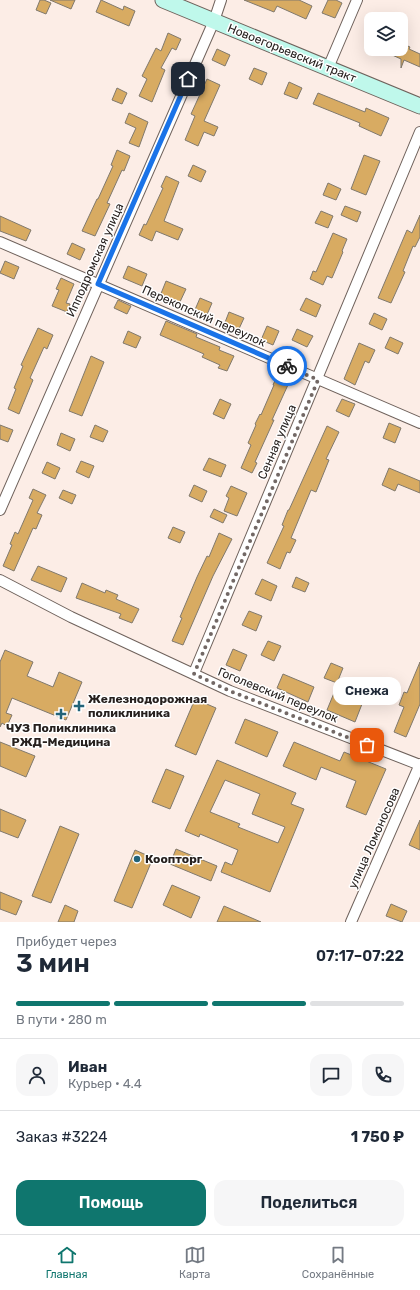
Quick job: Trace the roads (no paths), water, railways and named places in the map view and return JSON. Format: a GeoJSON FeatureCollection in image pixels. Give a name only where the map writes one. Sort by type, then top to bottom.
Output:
{"type":"FeatureCollection","features":[{"type":"Feature","properties":{"kind":"main road","name":"Новоегорьевский тракт"},"geometry":{"type":"LineString","coordinates":[[163,0],[420,106]]}},
{"type":"Feature","properties":{"kind":"street","name":"Ипподромская улица"},"geometry":{"type":"LineString","coordinates":[[0,510],[214,21],[221,0]]}},
{"type":"Feature","properties":{"kind":"street"},"geometry":{"type":"LineString","coordinates":[[328,68],[357,0]]}},
{"type":"Feature","properties":{"kind":"street","name":"Сенная улица"},"geometry":{"type":"LineString","coordinates":[[194,674],[318,380],[420,132]]}},
{"type":"Feature","properties":{"kind":"street","name":"Перекопский переулок"},"geometry":{"type":"LineString","coordinates":[[0,242],[420,423]]}},
{"type":"Feature","properties":{"kind":"street","name":"Гоголевский переулок"},"geometry":{"type":"LineString","coordinates":[[0,580],[71,617],[230,691],[420,765]]}},
{"type":"Feature","properties":{"kind":"street","name":"улица Ломоносова"},"geometry":{"type":"LineString","coordinates":[[351,922],[420,765]]}},
{"type":"Feature","properties":{"kind":"place","name":"Железнодорожная поликлиника"},"geometry":{"type":"Point","coordinates":[79,706]}},
{"type":"Feature","properties":{"kind":"place","name":"ЧУЗ Поликлиника РЖД-Медицина"},"geometry":{"type":"Point","coordinates":[61,714]}},
{"type":"Feature","properties":{"kind":"place","name":"Снежа"},"geometry":{"type":"Point","coordinates":[367,745]}},
{"type":"Feature","properties":{"kind":"place","name":"Коопторг"},"geometry":{"type":"Point","coordinates":[137,859]}}]}
